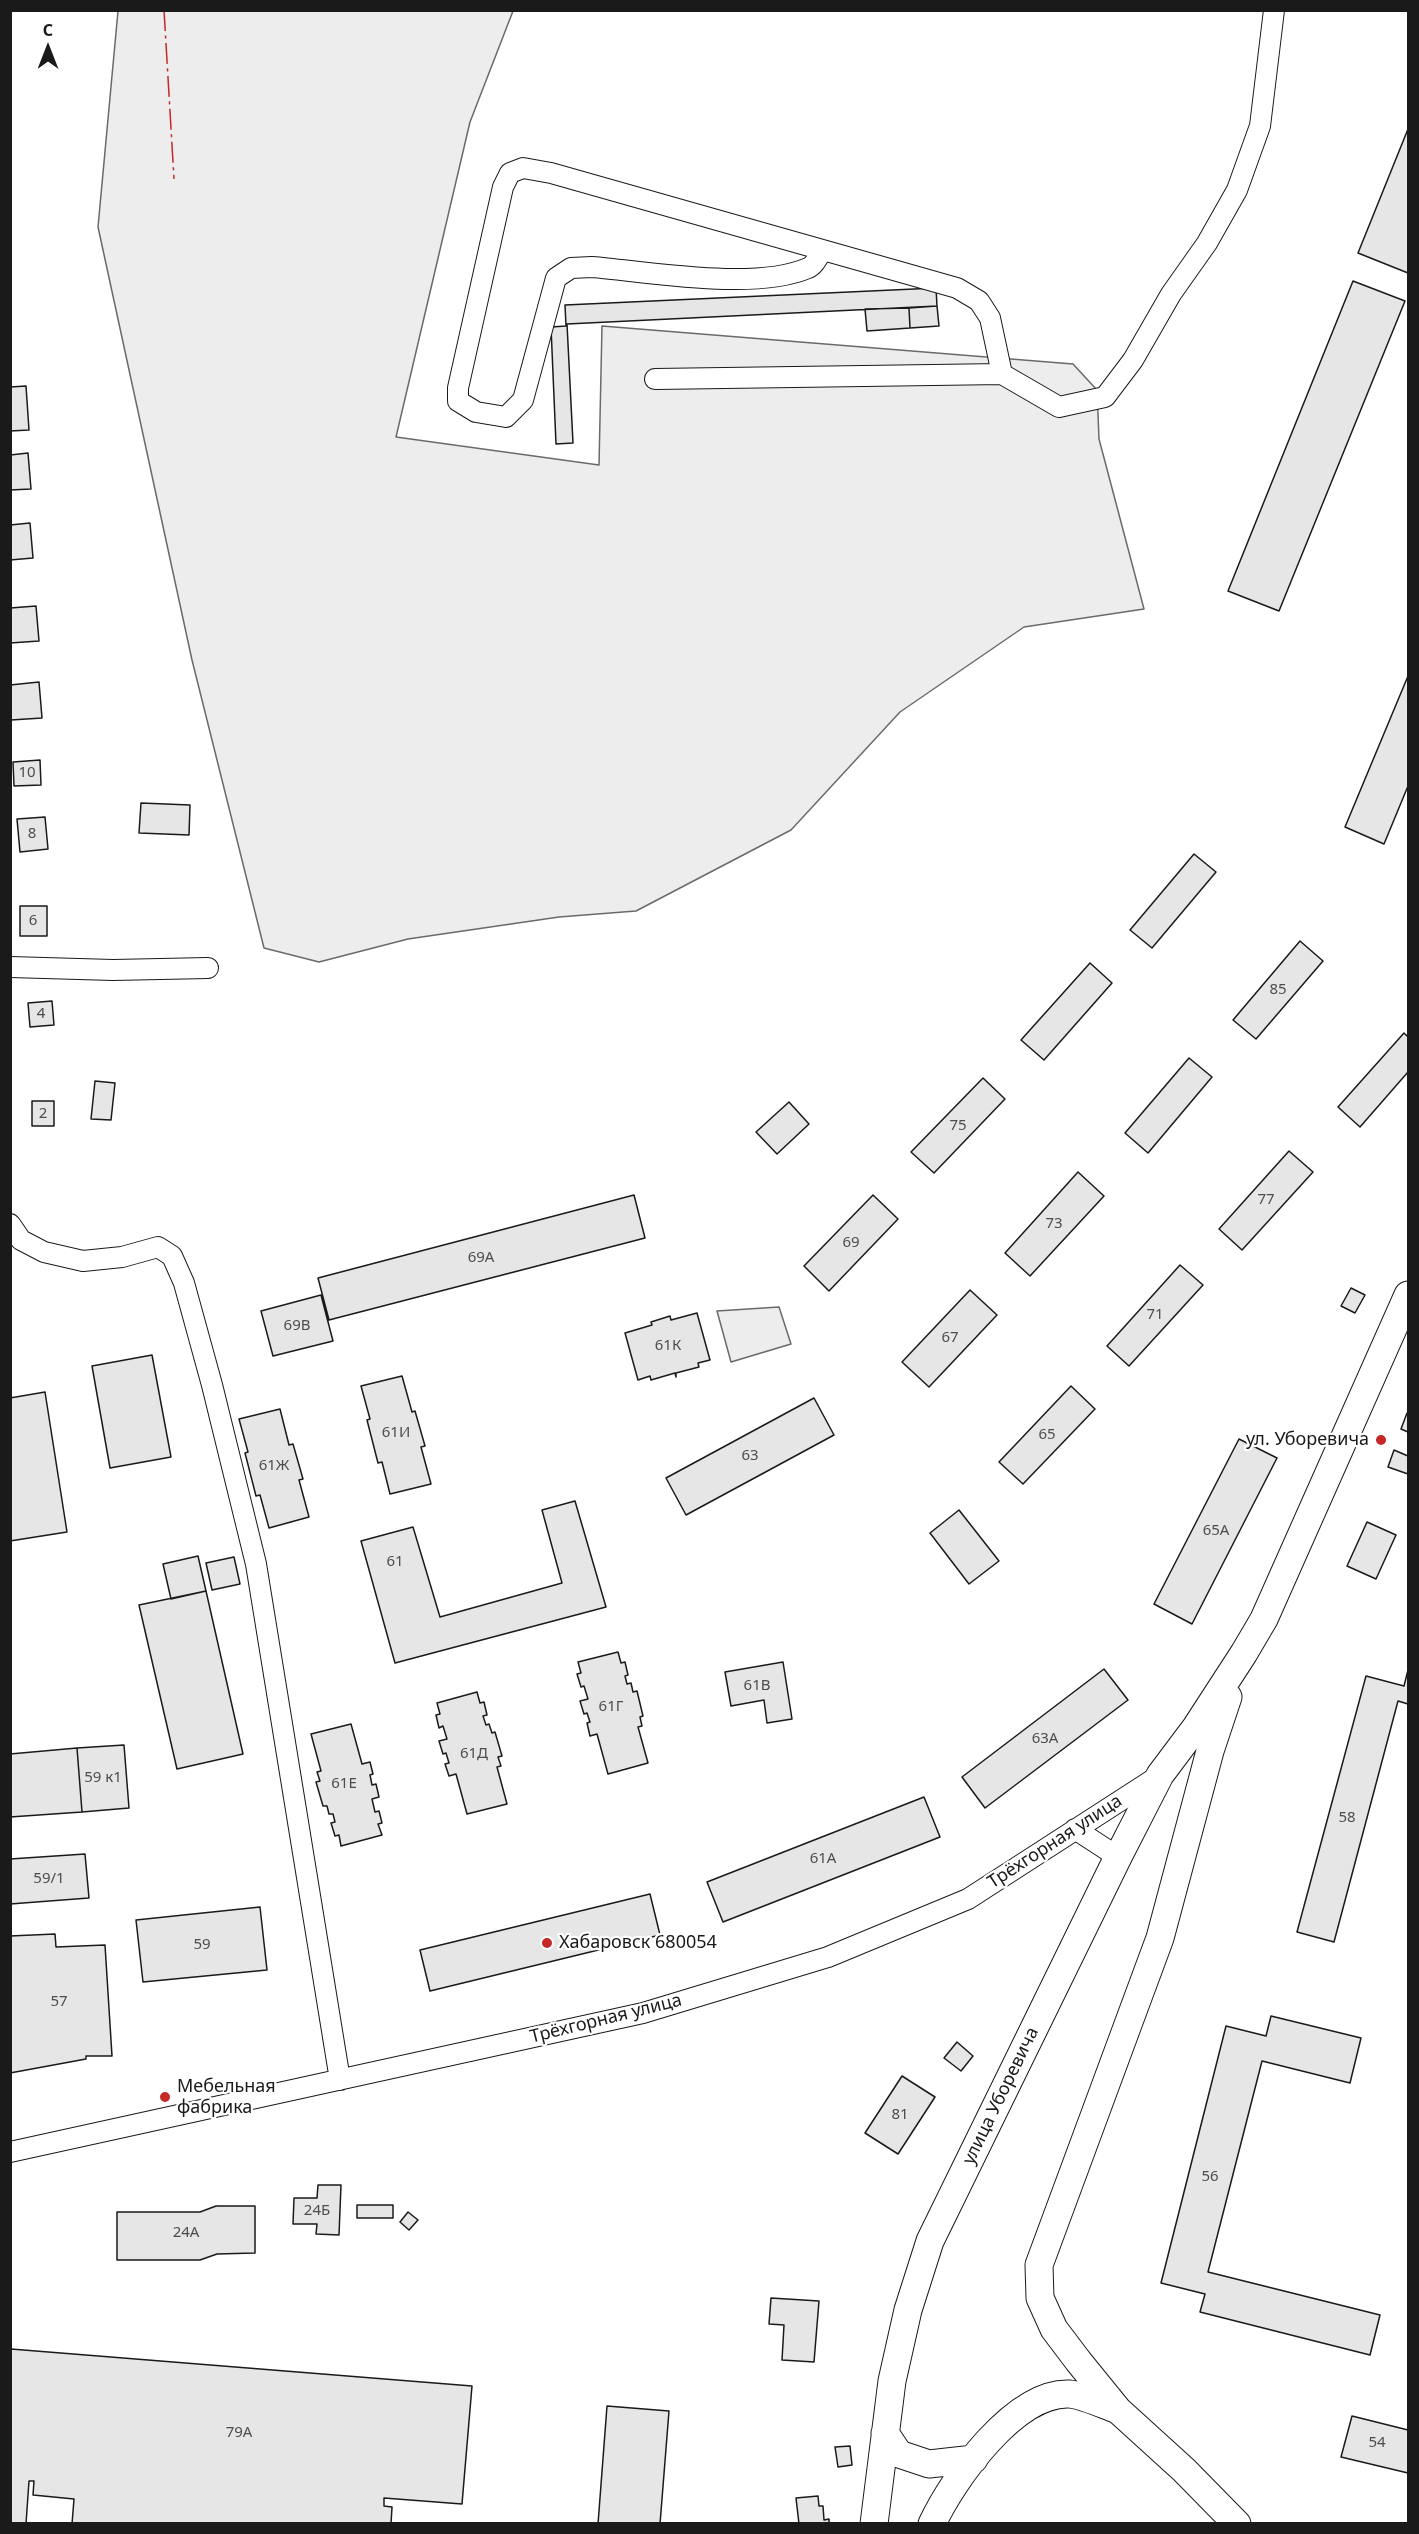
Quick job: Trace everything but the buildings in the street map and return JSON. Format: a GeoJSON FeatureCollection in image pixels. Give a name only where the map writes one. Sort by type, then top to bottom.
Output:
{"type":"FeatureCollection","features":[{"type":"Feature","properties":{"kind":"main road"},"geometry":{"type":"LineString","coordinates":[[1237,2523],[1185,2470],[1118,2410],[1054,2328],[1040,2298],[1039,2265],[1160,1938],[1210,1751],[1244,1653],[1264,1619],[1408,1295]]}},
{"type":"Feature","properties":{"kind":"main road","name":"улица Уборевича"},"geometry":{"type":"LineString","coordinates":[[873,2523],[892,2381],[906,2320],[930,2241],[1160,1775],[1196,1727],[1244,1653]]}},
{"type":"Feature","properties":{"kind":"main road"},"geometry":{"type":"LineString","coordinates":[[932,2523],[945,2497],[974,2458],[1013,2415],[1038,2400],[1070,2394],[1118,2410]]}},
{"type":"Feature","properties":{"kind":"main road"},"geometry":{"type":"LineString","coordinates":[[885,2433],[899,2454],[929,2464],[974,2458]]}},
{"type":"Feature","properties":{"kind":"street"},"geometry":{"type":"LineString","coordinates":[[655,379],[1002,374],[1059,407],[1105,397],[1133,360],[1171,294],[1207,243],[1237,190],[1260,126],[1274,10]]}},
{"type":"Feature","properties":{"kind":"street"},"geometry":{"type":"LineString","coordinates":[[822,251],[810,268],[777,276],[727,279],[592,267],[571,268],[556,278],[523,400],[507,417],[476,412],[458,401],[458,388],[503,187],[510,173],[523,168],[551,173],[957,288],[979,301],[990,318],[1002,374]]}},
{"type":"Feature","properties":{"kind":"street"},"geometry":{"type":"LineString","coordinates":[[10,967],[113,970],[208,968]]}},
{"type":"Feature","properties":{"kind":"street"},"geometry":{"type":"LineString","coordinates":[[10,1224],[21,1240],[44,1252],[83,1261],[122,1257],[158,1247],[172,1256],[184,1283],[212,1385],[256,1564],[340,2080]]}},
{"type":"Feature","properties":{"kind":"street","name":"Трёхгорная улица"},"geometry":{"type":"LineString","coordinates":[[10,2152],[643,2013],[828,1957],[968,1899],[1160,1775]]}},
{"type":"Feature","properties":{"kind":"street"},"geometry":{"type":"LineString","coordinates":[[1075,1829],[1118,1857]]}},
{"type":"Feature","properties":{"kind":"shaded area"},"geometry":{"type":"Polygon","coordinates":[[[118,11],[513,11],[470,122],[396,437],[599,465],[602,326],[1073,364],[1097,390],[1099,439],[1144,609],[1024,627],[900,712],[791,830],[636,911],[559,917],[408,939],[319,962],[264,948],[192,660],[98,227],[118,11]]]}},
{"type":"Feature","properties":{"kind":"shaded area"},"geometry":{"type":"Polygon","coordinates":[[[779,1307],[791,1344],[731,1362],[717,1311],[779,1307]]]}},
{"type":"Feature","properties":{"kind":"power"},"geometry":{"type":"LineString","coordinates":[[164,10],[174,179]]}},
{"type":"Feature","properties":{"kind":"place","name":"ул. Уборевича"},"geometry":{"type":"Point","coordinates":[1381,1440]}},
{"type":"Feature","properties":{"kind":"place","name":"Хабаровск 680054"},"geometry":{"type":"Point","coordinates":[547,1943]}},
{"type":"Feature","properties":{"kind":"place","name":"Мебельная фабрика"},"geometry":{"type":"Point","coordinates":[165,2097]}}]}
